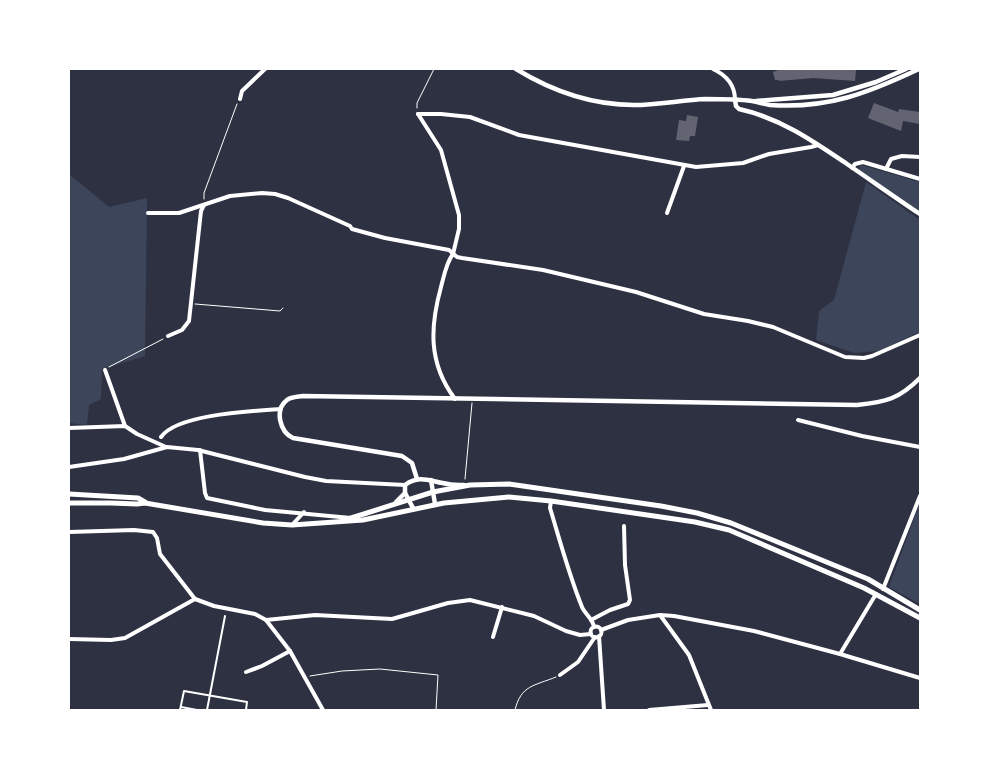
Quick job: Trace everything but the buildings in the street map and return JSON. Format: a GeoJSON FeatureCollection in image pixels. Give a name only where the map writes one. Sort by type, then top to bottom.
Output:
{"type":"FeatureCollection","features":[{"type":"Feature","properties":{"kind":"main road"},"geometry":{"type":"LineString","coordinates":[[340,521],[396,502],[406,496],[421,495],[467,485],[509,484],[697,513],[731,523],[868,579],[920,610]]}},
{"type":"Feature","properties":{"kind":"main road"},"geometry":{"type":"LineString","coordinates":[[69,494],[138,498],[145,503]]}},
{"type":"Feature","properties":{"kind":"main road"},"geometry":{"type":"LineString","coordinates":[[69,503],[145,503],[263,523],[292,525],[363,520],[413,508],[478,499],[509,497],[551,501],[695,522],[730,530],[864,588],[920,618]]}},
{"type":"Feature","properties":{"kind":"street"},"geometry":{"type":"LineString","coordinates":[[240,99],[242,91],[265,69]]}},
{"type":"Feature","properties":{"kind":"street"},"geometry":{"type":"LineString","coordinates":[[516,69],[566,93],[609,103],[634,105],[707,99],[752,101],[833,95],[876,82],[906,69]]}},
{"type":"Feature","properties":{"kind":"street"},"geometry":{"type":"LineString","coordinates":[[713,69],[730,81],[735,93],[736,106],[739,109],[772,118],[818,145],[920,214]]}},
{"type":"Feature","properties":{"kind":"street"},"geometry":{"type":"LineString","coordinates":[[752,101],[768,105],[834,102],[886,85],[919,69]]}},
{"type":"Feature","properties":{"kind":"street"},"geometry":{"type":"LineString","coordinates":[[418,114],[470,117],[519,135],[684,166],[709,167],[743,163],[769,154],[818,145]]}},
{"type":"Feature","properties":{"kind":"street"},"geometry":{"type":"LineString","coordinates":[[418,114],[441,150],[459,215],[459,229],[434,313],[433,331],[440,373],[456,400]]}},
{"type":"Feature","properties":{"kind":"street"},"geometry":{"type":"LineString","coordinates":[[886,168],[890,159],[902,156],[920,156]]}},
{"type":"Feature","properties":{"kind":"street"},"geometry":{"type":"LineString","coordinates":[[852,168],[854,164],[863,162],[920,179]]}},
{"type":"Feature","properties":{"kind":"street"},"geometry":{"type":"LineString","coordinates":[[667,213],[684,166]]}},
{"type":"Feature","properties":{"kind":"street"},"geometry":{"type":"LineString","coordinates":[[148,213],[179,213],[219,198],[244,193],[275,194],[352,228],[385,238],[449,250],[462,258],[543,270],[636,292],[704,314],[748,320],[773,326],[845,356],[864,358],[872,356],[920,335]]}},
{"type":"Feature","properties":{"kind":"street"},"geometry":{"type":"LineString","coordinates":[[168,336],[182,330],[189,321],[201,212],[204,205]]}},
{"type":"Feature","properties":{"kind":"street"},"geometry":{"type":"LineString","coordinates":[[105,370],[125,426]]}},
{"type":"Feature","properties":{"kind":"street"},"geometry":{"type":"LineString","coordinates":[[418,479],[412,463],[402,456],[288,436],[283,430],[280,409],[287,400],[302,396],[856,405],[889,400],[902,394],[920,378]]}},
{"type":"Feature","properties":{"kind":"street"},"geometry":{"type":"LineString","coordinates":[[161,437],[168,430],[198,419],[280,409]]}},
{"type":"Feature","properties":{"kind":"street"},"geometry":{"type":"LineString","coordinates":[[798,420],[862,436],[920,447]]}},
{"type":"Feature","properties":{"kind":"street"},"geometry":{"type":"LineString","coordinates":[[69,428],[125,426],[137,434],[167,447],[200,450],[326,481],[405,485],[418,479],[467,485]]}},
{"type":"Feature","properties":{"kind":"street"},"geometry":{"type":"LineString","coordinates":[[69,467],[124,459],[167,447]]}},
{"type":"Feature","properties":{"kind":"street"},"geometry":{"type":"LineString","coordinates":[[200,450],[207,498],[265,510],[304,512],[351,518]]}},
{"type":"Feature","properties":{"kind":"street"},"geometry":{"type":"LineString","coordinates":[[430,480],[435,504]]}},
{"type":"Feature","properties":{"kind":"street"},"geometry":{"type":"LineString","coordinates":[[405,485],[406,496],[413,508]]}},
{"type":"Feature","properties":{"kind":"street"},"geometry":{"type":"LineString","coordinates":[[883,589],[920,496]]}},
{"type":"Feature","properties":{"kind":"street"},"geometry":{"type":"LineString","coordinates":[[551,501],[550,508],[579,598],[585,613],[594,627],[591,630],[595,636],[604,710]]}},
{"type":"Feature","properties":{"kind":"street"},"geometry":{"type":"LineString","coordinates":[[292,525],[304,512]]}},
{"type":"Feature","properties":{"kind":"street"},"geometry":{"type":"LineString","coordinates":[[591,620],[610,610],[628,604],[630,600],[625,565],[624,526]]}},
{"type":"Feature","properties":{"kind":"street"},"geometry":{"type":"LineString","coordinates":[[69,532],[134,530],[153,532],[157,538],[160,554],[195,598],[214,606],[255,614],[266,620],[290,651],[323,710]]}},
{"type":"Feature","properties":{"kind":"street"},"geometry":{"type":"LineString","coordinates":[[840,654],[876,594]]}},
{"type":"Feature","properties":{"kind":"street"},"geometry":{"type":"LineString","coordinates":[[69,639],[111,640],[125,638],[195,598]]}},
{"type":"Feature","properties":{"kind":"street"},"geometry":{"type":"LineString","coordinates":[[266,620],[315,615],[392,619],[448,603],[470,600],[534,616],[566,631],[580,635],[595,636]]}},
{"type":"Feature","properties":{"kind":"street"},"geometry":{"type":"LineString","coordinates":[[493,637],[502,607]]}},
{"type":"Feature","properties":{"kind":"street"},"geometry":{"type":"LineString","coordinates":[[660,616],[689,655],[711,710]]}},
{"type":"Feature","properties":{"kind":"street"},"geometry":{"type":"LineString","coordinates":[[560,675],[578,662],[601,630],[628,620],[660,616],[690,618],[754,632],[840,654],[920,678]]}},
{"type":"Feature","properties":{"kind":"street"},"geometry":{"type":"LineString","coordinates":[[594,627],[599,627],[601,630]]}},
{"type":"Feature","properties":{"kind":"street"},"geometry":{"type":"LineString","coordinates":[[246,672],[252,671],[290,651]]}},
{"type":"Feature","properties":{"kind":"street"},"geometry":{"type":"LineString","coordinates":[[649,710],[708,705]]}},
{"type":"Feature","properties":{"kind":"lane"},"geometry":{"type":"LineString","coordinates":[[207,710],[225,616]]}},
{"type":"Feature","properties":{"kind":"lane"},"geometry":{"type":"LineString","coordinates":[[197,710],[180,709],[184,691],[247,702],[246,710]]}},
{"type":"Feature","properties":{"kind":"path"},"geometry":{"type":"LineString","coordinates":[[418,114],[417,102],[434,69]]}},
{"type":"Feature","properties":{"kind":"path"},"geometry":{"type":"LineString","coordinates":[[204,205],[204,193],[240,99]]}},
{"type":"Feature","properties":{"kind":"path"},"geometry":{"type":"LineString","coordinates":[[191,303],[280,311],[283,308]]}},
{"type":"Feature","properties":{"kind":"path"},"geometry":{"type":"LineString","coordinates":[[105,370],[168,336]]}},
{"type":"Feature","properties":{"kind":"path"},"geometry":{"type":"LineString","coordinates":[[467,485],[472,400]]}},
{"type":"Feature","properties":{"kind":"path"},"geometry":{"type":"LineString","coordinates":[[306,679],[310,676],[342,671],[380,669],[438,675],[436,710]]}},
{"type":"Feature","properties":{"kind":"path"},"geometry":{"type":"LineString","coordinates":[[514,710],[519,696],[526,689],[560,675]]}},
{"type":"Feature","properties":{"kind":"shaded area"},"geometry":{"type":"Polygon","coordinates":[[[861,165],[920,182],[920,211],[858,170],[861,165]]]}},
{"type":"Feature","properties":{"kind":"shaded area"},"geometry":{"type":"Polygon","coordinates":[[[69,174],[109,207],[147,198],[145,356],[102,369],[101,399],[89,405],[87,425],[69,423],[69,174]]]}},
{"type":"Feature","properties":{"kind":"shaded area"},"geometry":{"type":"Polygon","coordinates":[[[866,182],[920,220],[920,332],[878,351],[854,353],[816,340],[819,311],[834,300],[866,182]]]}},
{"type":"Feature","properties":{"kind":"shaded area"},"geometry":{"type":"Polygon","coordinates":[[[920,502],[920,604],[889,587],[920,502]]]}}]}
